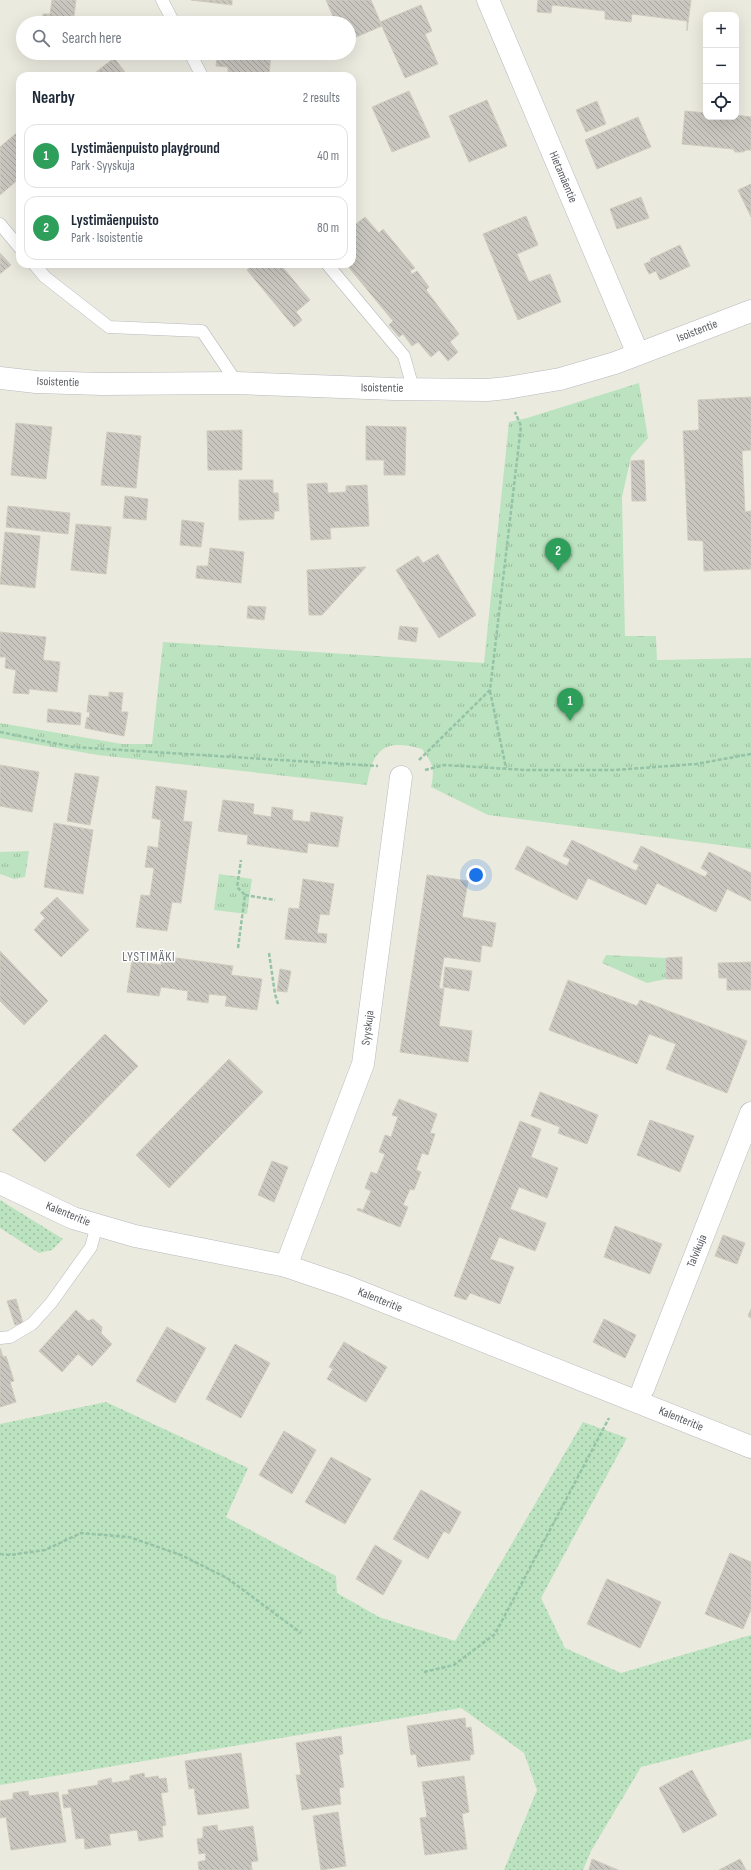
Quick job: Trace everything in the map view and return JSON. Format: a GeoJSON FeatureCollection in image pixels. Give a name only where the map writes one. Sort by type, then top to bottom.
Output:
{"type":"FeatureCollection","features":[{"type":"Feature","properties":{"kind":"street","name":"Hietamäentie"},"geometry":{"type":"LineString","coordinates":[[488,0],[638,354]]}},
{"type":"Feature","properties":{"kind":"street","name":"Isoistentie"},"geometry":{"type":"LineString","coordinates":[[0,378],[36,382],[102,384],[237,383],[487,390],[560,379],[638,354],[751,311]]}},
{"type":"Feature","properties":{"kind":"street","name":"Syyskuja"},"geometry":{"type":"LineString","coordinates":[[286,1266],[363,1064],[401,777]]}},
{"type":"Feature","properties":{"kind":"street","name":"Talvikuja"},"geometry":{"type":"LineString","coordinates":[[643,1390],[751,1113]]}},
{"type":"Feature","properties":{"kind":"street","name":"Kalenteritie"},"geometry":{"type":"LineString","coordinates":[[0,1183],[73,1218],[135,1236],[286,1266],[344,1286],[751,1447]]}},
{"type":"Feature","properties":{"kind":"lane"},"geometry":{"type":"LineString","coordinates":[[162,0],[170,16]]}},
{"type":"Feature","properties":{"kind":"lane"},"geometry":{"type":"LineString","coordinates":[[194,60],[200,72]]}},
{"type":"Feature","properties":{"kind":"lane"},"geometry":{"type":"LineString","coordinates":[[0,224],[16,243]]}},
{"type":"Feature","properties":{"kind":"lane"},"geometry":{"type":"LineString","coordinates":[[37,268],[45,277],[109,327],[202,331],[237,383]]}},
{"type":"Feature","properties":{"kind":"lane"},"geometry":{"type":"LineString","coordinates":[[330,268],[404,356],[413,388]]}},
{"type":"Feature","properties":{"kind":"lane"},"geometry":{"type":"LineString","coordinates":[[0,1338],[10,1337],[32,1324],[51,1303],[91,1247],[97,1225]]}},
{"type":"Feature","properties":{"kind":"path"},"geometry":{"type":"LineString","coordinates":[[506,768],[490,690],[521,426],[513,409]]}},
{"type":"Feature","properties":{"kind":"path"},"geometry":{"type":"LineString","coordinates":[[401,777],[490,690]]}},
{"type":"Feature","properties":{"kind":"path"},"geometry":{"type":"LineString","coordinates":[[0,732],[73,747],[378,766],[401,777],[444,765],[615,770],[696,764],[751,754]]}},
{"type":"Feature","properties":{"kind":"path"},"geometry":{"type":"LineString","coordinates":[[241,860],[237,888],[245,895],[275,900]]}},
{"type":"Feature","properties":{"kind":"path"},"geometry":{"type":"LineString","coordinates":[[238,948],[245,895]]}},
{"type":"Feature","properties":{"kind":"path"},"geometry":{"type":"LineString","coordinates":[[269,953],[275,994],[278,1004]]}},
{"type":"Feature","properties":{"kind":"path"},"geometry":{"type":"LineString","coordinates":[[424,1672],[454,1665],[495,1634],[613,1411]]}},
{"type":"Feature","properties":{"kind":"path"},"geometry":{"type":"LineString","coordinates":[[0,1554],[10,1555],[45,1550],[81,1533],[129,1537],[181,1554],[227,1578],[301,1633]]}},
{"type":"Feature","properties":{"kind":"green space"},"geometry":{"type":"Polygon","coordinates":[[[639,383],[648,438],[631,457],[622,497],[625,636],[656,636],[657,660],[751,658],[751,849],[488,815],[431,787],[433,771],[429,759],[422,749],[410,746],[390,746],[383,749],[373,762],[367,785],[98,755],[0,738],[0,723],[122,744],[152,744],[163,642],[484,663],[509,422],[527,418],[639,383]]]}},
{"type":"Feature","properties":{"kind":"green space"},"geometry":{"type":"Polygon","coordinates":[[[29,851],[25,877],[14,879],[0,874],[0,852],[29,851]]]}},
{"type":"Feature","properties":{"kind":"green space"},"geometry":{"type":"Polygon","coordinates":[[[219,874],[252,879],[247,914],[214,910],[219,874]]]}},
{"type":"Feature","properties":{"kind":"green space"},"geometry":{"type":"Polygon","coordinates":[[[606,955],[666,958],[666,979],[647,983],[602,963],[606,955]]]}},
{"type":"Feature","properties":{"kind":"green space"},"geometry":{"type":"Polygon","coordinates":[[[0,1200],[63,1239],[52,1250],[39,1253],[0,1228],[0,1200]]]}},
{"type":"Feature","properties":{"kind":"green space"},"geometry":{"type":"Polygon","coordinates":[[[106,1402],[248,1468],[226,1517],[336,1576],[337,1593],[379,1617],[455,1641],[583,1422],[627,1438],[541,1598],[565,1648],[621,1673],[751,1635],[751,1739],[641,1767],[591,1851],[583,1870],[504,1870],[537,1790],[524,1753],[461,1708],[0,1785],[0,1424],[106,1402]]]}},
{"type":"Feature","properties":{"kind":"building"},"geometry":{"type":"Polygon","coordinates":[[[52,0],[76,0],[74,16],[43,16],[43,14],[50,14],[52,0]]]}},
{"type":"Feature","properties":{"kind":"building"},"geometry":{"type":"Polygon","coordinates":[[[191,0],[232,0],[232,5],[191,0]]]}},
{"type":"Feature","properties":{"kind":"building"},"geometry":{"type":"Polygon","coordinates":[[[326,0],[371,0],[382,26],[356,37],[356,16],[333,16],[326,0]]]}},
{"type":"Feature","properties":{"kind":"building"},"geometry":{"type":"Polygon","coordinates":[[[538,0],[691,0],[687,31],[687,21],[632,14],[631,22],[605,19],[605,11],[552,5],[551,13],[537,12],[538,0]]]}},
{"type":"Feature","properties":{"kind":"building"},"geometry":{"type":"Polygon","coordinates":[[[421,5],[432,31],[425,34],[438,64],[405,78],[380,22],[421,5]]]}},
{"type":"Feature","properties":{"kind":"building"},"geometry":{"type":"Polygon","coordinates":[[[111,60],[116,60],[125,72],[96,72],[111,60]]]}},
{"type":"Feature","properties":{"kind":"building"},"geometry":{"type":"Polygon","coordinates":[[[217,60],[270,60],[269,72],[228,72],[228,67],[216,66],[217,60]]]}},
{"type":"Feature","properties":{"kind":"building"},"geometry":{"type":"Polygon","coordinates":[[[409,91],[430,137],[392,152],[372,107],[409,91]]]}},
{"type":"Feature","properties":{"kind":"building"},"geometry":{"type":"Polygon","coordinates":[[[487,100],[507,146],[469,162],[449,116],[487,100]]]}},
{"type":"Feature","properties":{"kind":"building"},"geometry":{"type":"Polygon","coordinates":[[[597,101],[606,124],[586,132],[576,110],[597,101]]]}},
{"type":"Feature","properties":{"kind":"building"},"geometry":{"type":"Polygon","coordinates":[[[685,111],[703,113],[703,120],[739,120],[739,115],[751,117],[751,150],[735,152],[733,149],[682,144],[685,111]]]}},
{"type":"Feature","properties":{"kind":"building"},"geometry":{"type":"Polygon","coordinates":[[[638,117],[651,147],[597,169],[585,140],[638,117]]]}},
{"type":"Feature","properties":{"kind":"building"},"geometry":{"type":"Polygon","coordinates":[[[16,133],[16,181],[0,195],[0,147],[16,133]]]}},
{"type":"Feature","properties":{"kind":"building"},"geometry":{"type":"Polygon","coordinates":[[[751,184],[751,217],[738,190],[751,184]]]}},
{"type":"Feature","properties":{"kind":"building"},"geometry":{"type":"Polygon","coordinates":[[[641,197],[649,218],[617,229],[610,209],[641,197]]]}},
{"type":"Feature","properties":{"kind":"building"},"geometry":{"type":"Polygon","coordinates":[[[526,216],[538,245],[517,254],[529,282],[550,274],[561,302],[518,320],[483,234],[526,216]]]}},
{"type":"Feature","properties":{"kind":"building"},"geometry":{"type":"Polygon","coordinates":[[[365,217],[379,233],[383,229],[415,268],[410,271],[412,274],[417,271],[429,287],[426,290],[459,334],[450,342],[458,352],[448,361],[439,350],[431,357],[418,342],[412,346],[403,334],[399,337],[389,325],[393,321],[349,268],[356,268],[356,224],[365,217]]]}},
{"type":"Feature","properties":{"kind":"building"},"geometry":{"type":"Polygon","coordinates":[[[680,245],[690,266],[660,280],[656,271],[649,274],[644,264],[651,261],[650,259],[680,245]]]}},
{"type":"Feature","properties":{"kind":"building"},"geometry":{"type":"Polygon","coordinates":[[[0,253],[11,265],[0,274],[0,253]]]}},
{"type":"Feature","properties":{"kind":"building"},"geometry":{"type":"Polygon","coordinates":[[[249,268],[283,268],[310,300],[296,312],[302,320],[294,327],[247,270],[249,268]]]}},
{"type":"Feature","properties":{"kind":"building"},"geometry":{"type":"Polygon","coordinates":[[[751,397],[751,450],[742,451],[745,512],[751,511],[751,569],[704,571],[703,541],[688,540],[683,431],[699,430],[698,400],[751,397]]]}},
{"type":"Feature","properties":{"kind":"building"},"geometry":{"type":"Polygon","coordinates":[[[16,423],[52,427],[46,479],[11,475],[16,423]]]}},
{"type":"Feature","properties":{"kind":"building"},"geometry":{"type":"Polygon","coordinates":[[[366,426],[406,427],[405,475],[384,475],[384,460],[366,460],[366,426]]]}},
{"type":"Feature","properties":{"kind":"building"},"geometry":{"type":"Polygon","coordinates":[[[242,430],[242,470],[208,470],[207,431],[242,430]]]}},
{"type":"Feature","properties":{"kind":"building"},"geometry":{"type":"Polygon","coordinates":[[[107,432],[141,436],[136,488],[101,485],[107,432]]]}},
{"type":"Feature","properties":{"kind":"building"},"geometry":{"type":"Polygon","coordinates":[[[644,460],[646,501],[632,501],[631,461],[644,460]]]}},
{"type":"Feature","properties":{"kind":"building"},"geometry":{"type":"Polygon","coordinates":[[[239,480],[273,480],[273,493],[278,493],[279,511],[274,511],[274,519],[239,520],[239,480]]]}},
{"type":"Feature","properties":{"kind":"building"},"geometry":{"type":"Polygon","coordinates":[[[327,483],[328,493],[346,492],[346,486],[367,485],[369,526],[330,528],[331,539],[311,540],[307,484],[327,483]]]}},
{"type":"Feature","properties":{"kind":"building"},"geometry":{"type":"Polygon","coordinates":[[[125,496],[148,499],[146,520],[123,518],[125,496]]]}},
{"type":"Feature","properties":{"kind":"building"},"geometry":{"type":"Polygon","coordinates":[[[8,506],[70,513],[68,534],[6,527],[8,506]]]}},
{"type":"Feature","properties":{"kind":"building"},"geometry":{"type":"Polygon","coordinates":[[[182,520],[204,523],[201,547],[180,545],[182,520]]]}},
{"type":"Feature","properties":{"kind":"building"},"geometry":{"type":"Polygon","coordinates":[[[76,524],[111,527],[106,574],[71,570],[76,524]]]}},
{"type":"Feature","properties":{"kind":"building"},"geometry":{"type":"Polygon","coordinates":[[[5,532],[40,536],[35,588],[0,584],[5,532]]]}},
{"type":"Feature","properties":{"kind":"building"},"geometry":{"type":"Polygon","coordinates":[[[210,548],[244,552],[241,583],[196,578],[197,566],[208,566],[210,548]]]}},
{"type":"Feature","properties":{"kind":"building"},"geometry":{"type":"Polygon","coordinates":[[[438,554],[476,615],[439,638],[396,570],[418,556],[423,563],[438,554]]]}},
{"type":"Feature","properties":{"kind":"building"},"geometry":{"type":"Polygon","coordinates":[[[366,567],[322,615],[309,615],[307,570],[366,567]]]}},
{"type":"Feature","properties":{"kind":"building"},"geometry":{"type":"Polygon","coordinates":[[[248,606],[266,607],[264,620],[247,618],[248,606]]]}},
{"type":"Feature","properties":{"kind":"building"},"geometry":{"type":"Polygon","coordinates":[[[400,626],[418,628],[416,642],[398,639],[400,626]]]}},
{"type":"Feature","properties":{"kind":"building"},"geometry":{"type":"Polygon","coordinates":[[[0,632],[46,637],[43,660],[60,662],[57,692],[29,689],[29,694],[13,693],[16,670],[5,668],[6,657],[0,657],[0,632]]]}},
{"type":"Feature","properties":{"kind":"building"},"geometry":{"type":"Polygon","coordinates":[[[109,692],[123,693],[121,712],[128,712],[124,736],[85,728],[87,717],[89,718],[90,712],[87,712],[89,695],[109,697],[109,692]]]}},
{"type":"Feature","properties":{"kind":"building"},"geometry":{"type":"Polygon","coordinates":[[[48,709],[81,713],[80,725],[47,722],[48,709]]]}},
{"type":"Feature","properties":{"kind":"building"},"geometry":{"type":"Polygon","coordinates":[[[0,765],[39,772],[32,812],[0,806],[0,765]]]}},
{"type":"Feature","properties":{"kind":"building"},"geometry":{"type":"Polygon","coordinates":[[[75,773],[99,777],[90,825],[67,821],[75,773]]]}},
{"type":"Feature","properties":{"kind":"building"},"geometry":{"type":"Polygon","coordinates":[[[156,786],[187,791],[183,821],[192,822],[181,903],[172,902],[167,931],[136,927],[141,895],[150,896],[154,868],[145,867],[148,846],[158,848],[161,820],[152,818],[156,786]]]}},
{"type":"Feature","properties":{"kind":"building"},"geometry":{"type":"Polygon","coordinates":[[[223,800],[254,804],[253,814],[271,817],[272,807],[293,810],[292,820],[310,822],[311,812],[343,817],[338,847],[308,843],[307,853],[247,844],[248,835],[218,831],[223,800]]]}},
{"type":"Feature","properties":{"kind":"building"},"geometry":{"type":"Polygon","coordinates":[[[54,823],[93,830],[83,894],[44,887],[54,823]]]}},
{"type":"Feature","properties":{"kind":"building"},"geometry":{"type":"Polygon","coordinates":[[[572,840],[636,871],[639,865],[633,862],[641,846],[705,877],[708,872],[701,868],[709,852],[751,873],[751,901],[727,889],[716,912],[657,883],[646,905],[588,878],[577,900],[515,869],[527,846],[567,866],[570,859],[563,856],[572,840]]]}},
{"type":"Feature","properties":{"kind":"building"},"geometry":{"type":"Polygon","coordinates":[[[427,875],[468,881],[462,917],[496,923],[492,947],[482,945],[480,962],[444,957],[439,988],[444,989],[439,1026],[472,1031],[468,1062],[400,1052],[427,875]]]}},
{"type":"Feature","properties":{"kind":"building"},"geometry":{"type":"Polygon","coordinates":[[[303,879],[334,884],[329,915],[320,914],[317,933],[327,934],[326,943],[285,939],[289,908],[299,909],[303,879]]]}},
{"type":"Feature","properties":{"kind":"building"},"geometry":{"type":"Polygon","coordinates":[[[57,897],[89,930],[61,957],[34,930],[45,918],[40,913],[57,897]]]}},
{"type":"Feature","properties":{"kind":"building"},"geometry":{"type":"Polygon","coordinates":[[[0,951],[48,1001],[24,1025],[0,1001],[0,951]]]}},
{"type":"Feature","properties":{"kind":"building"},"geometry":{"type":"Polygon","coordinates":[[[163,956],[233,966],[231,975],[262,979],[257,1010],[225,1006],[227,996],[209,994],[208,1003],[187,1000],[188,991],[161,987],[159,996],[127,992],[132,961],[161,965],[163,956]]]}},
{"type":"Feature","properties":{"kind":"building"},"geometry":{"type":"Polygon","coordinates":[[[682,957],[682,979],[666,979],[666,958],[682,957]]]}},
{"type":"Feature","properties":{"kind":"building"},"geometry":{"type":"Polygon","coordinates":[[[751,962],[751,990],[727,990],[727,978],[719,978],[718,963],[751,962]]]}},
{"type":"Feature","properties":{"kind":"building"},"geometry":{"type":"Polygon","coordinates":[[[445,967],[472,971],[469,991],[443,987],[445,967]]]}},
{"type":"Feature","properties":{"kind":"building"},"geometry":{"type":"Polygon","coordinates":[[[280,969],[291,971],[287,992],[277,991],[280,969]]]}},
{"type":"Feature","properties":{"kind":"building"},"geometry":{"type":"Polygon","coordinates":[[[568,980],[637,1006],[640,1000],[747,1041],[727,1093],[666,1069],[676,1044],[649,1034],[637,1064],[549,1030],[568,980]]]}},
{"type":"Feature","properties":{"kind":"building"},"geometry":{"type":"Polygon","coordinates":[[[105,1034],[138,1066],[45,1162],[12,1130],[105,1034]]]}},
{"type":"Feature","properties":{"kind":"building"},"geometry":{"type":"Polygon","coordinates":[[[229,1059],[263,1092],[169,1188],[136,1155],[229,1059]]]}},
{"type":"Feature","properties":{"kind":"building"},"geometry":{"type":"Polygon","coordinates":[[[540,1092],[598,1115],[587,1144],[558,1133],[560,1127],[531,1116],[540,1092]]]}},
{"type":"Feature","properties":{"kind":"building"},"geometry":{"type":"Polygon","coordinates":[[[399,1099],[437,1114],[430,1133],[435,1134],[428,1155],[422,1153],[416,1170],[421,1172],[414,1190],[410,1189],[403,1205],[408,1207],[400,1227],[357,1210],[358,1208],[363,1210],[371,1191],[365,1188],[371,1172],[377,1174],[385,1154],[379,1152],[385,1135],[391,1137],[398,1117],[392,1115],[399,1099]]]}},
{"type":"Feature","properties":{"kind":"building"},"geometry":{"type":"Polygon","coordinates":[[[650,1120],[694,1136],[680,1172],[637,1155],[650,1120]]]}},
{"type":"Feature","properties":{"kind":"building"},"geometry":{"type":"Polygon","coordinates":[[[520,1121],[541,1129],[531,1157],[558,1168],[547,1198],[519,1187],[510,1209],[546,1223],[535,1251],[499,1237],[490,1259],[514,1267],[500,1304],[470,1293],[466,1300],[454,1296],[520,1121]]]}},
{"type":"Feature","properties":{"kind":"building"},"geometry":{"type":"Polygon","coordinates":[[[272,1161],[288,1167],[274,1202],[258,1195],[272,1161]]]}},
{"type":"Feature","properties":{"kind":"building"},"geometry":{"type":"Polygon","coordinates":[[[615,1226],[662,1244],[650,1274],[604,1257],[615,1226]]]}},
{"type":"Feature","properties":{"kind":"building"},"geometry":{"type":"Polygon","coordinates":[[[723,1235],[745,1243],[737,1264],[715,1256],[723,1235]]]}},
{"type":"Feature","properties":{"kind":"building"},"geometry":{"type":"Polygon","coordinates":[[[16,1299],[23,1323],[15,1325],[7,1301],[16,1299]]]}},
{"type":"Feature","properties":{"kind":"building"},"geometry":{"type":"Polygon","coordinates":[[[751,1309],[751,1318],[748,1316],[751,1309]]]}},
{"type":"Feature","properties":{"kind":"building"},"geometry":{"type":"Polygon","coordinates":[[[76,1310],[88,1321],[93,1319],[102,1327],[101,1333],[112,1344],[92,1366],[78,1354],[62,1372],[39,1351],[76,1310]]]}},
{"type":"Feature","properties":{"kind":"building"},"geometry":{"type":"Polygon","coordinates":[[[604,1319],[636,1335],[625,1358],[593,1342],[604,1319]]]}},
{"type":"Feature","properties":{"kind":"building"},"geometry":{"type":"Polygon","coordinates":[[[167,1327],[206,1348],[175,1403],[136,1381],[167,1327]]]}},
{"type":"Feature","properties":{"kind":"building"},"geometry":{"type":"Polygon","coordinates":[[[344,1342],[387,1367],[366,1402],[327,1379],[333,1369],[329,1367],[344,1342]]]}},
{"type":"Feature","properties":{"kind":"building"},"geometry":{"type":"Polygon","coordinates":[[[235,1344],[270,1363],[241,1418],[206,1399],[235,1344]]]}},
{"type":"Feature","properties":{"kind":"building"},"geometry":{"type":"Polygon","coordinates":[[[0,1348],[3,1357],[6,1356],[14,1381],[10,1382],[16,1402],[0,1407],[0,1348]]]}},
{"type":"Feature","properties":{"kind":"building"},"geometry":{"type":"Polygon","coordinates":[[[284,1431],[316,1450],[292,1494],[259,1475],[284,1431]]]}},
{"type":"Feature","properties":{"kind":"building"},"geometry":{"type":"Polygon","coordinates":[[[331,1457],[371,1479],[345,1524],[305,1502],[331,1457]]]}},
{"type":"Feature","properties":{"kind":"building"},"geometry":{"type":"Polygon","coordinates":[[[421,1490],[461,1512],[449,1534],[444,1531],[428,1559],[393,1539],[421,1490]]]}},
{"type":"Feature","properties":{"kind":"building"},"geometry":{"type":"Polygon","coordinates":[[[375,1545],[402,1561],[383,1595],[356,1579],[375,1545]]]}},
{"type":"Feature","properties":{"kind":"building"},"geometry":{"type":"Polygon","coordinates":[[[730,1553],[751,1562],[751,1610],[743,1629],[705,1614],[730,1553]]]}},
{"type":"Feature","properties":{"kind":"building"},"geometry":{"type":"Polygon","coordinates":[[[607,1579],[661,1602],[640,1648],[587,1624],[607,1579]]]}},
{"type":"Feature","properties":{"kind":"building"},"geometry":{"type":"Polygon","coordinates":[[[465,1718],[466,1728],[471,1727],[474,1754],[470,1755],[470,1760],[418,1767],[416,1754],[411,1755],[407,1726],[465,1718]]]}},
{"type":"Feature","properties":{"kind":"building"},"geometry":{"type":"Polygon","coordinates":[[[341,1736],[343,1754],[339,1755],[344,1787],[339,1788],[341,1804],[302,1810],[296,1775],[301,1775],[296,1743],[341,1736]]]}},
{"type":"Feature","properties":{"kind":"building"},"geometry":{"type":"Polygon","coordinates":[[[241,1753],[249,1808],[198,1815],[194,1788],[189,1789],[185,1761],[241,1753]]]}},
{"type":"Feature","properties":{"kind":"building"},"geometry":{"type":"Polygon","coordinates":[[[692,1770],[717,1815],[683,1833],[659,1788],[692,1770]]]}},
{"type":"Feature","properties":{"kind":"building"},"geometry":{"type":"Polygon","coordinates":[[[144,1773],[145,1778],[158,1776],[159,1779],[166,1778],[168,1792],[161,1793],[166,1825],[162,1826],[163,1837],[139,1841],[137,1830],[109,1834],[111,1845],[85,1849],[84,1838],[76,1839],[71,1807],[64,1808],[62,1795],[69,1794],[68,1790],[98,1785],[98,1781],[111,1778],[112,1783],[130,1780],[130,1776],[144,1773]]]}},
{"type":"Feature","properties":{"kind":"building"},"geometry":{"type":"Polygon","coordinates":[[[464,1776],[469,1812],[462,1814],[467,1849],[425,1855],[420,1818],[427,1817],[422,1782],[464,1776]]]}},
{"type":"Feature","properties":{"kind":"building"},"geometry":{"type":"Polygon","coordinates":[[[28,1791],[29,1796],[58,1792],[66,1842],[11,1850],[6,1817],[0,1818],[0,1801],[13,1799],[13,1793],[28,1791]]]}},
{"type":"Feature","properties":{"kind":"building"},"geometry":{"type":"Polygon","coordinates":[[[338,1812],[346,1866],[321,1870],[313,1816],[338,1812]]]}},
{"type":"Feature","properties":{"kind":"building"},"geometry":{"type":"Polygon","coordinates":[[[217,1825],[218,1831],[253,1826],[258,1861],[251,1862],[252,1870],[199,1870],[198,1862],[206,1860],[205,1853],[199,1854],[197,1839],[203,1838],[203,1827],[217,1825]]]}},
{"type":"Feature","properties":{"kind":"building"},"geometry":{"type":"Polygon","coordinates":[[[592,1859],[618,1870],[589,1870],[592,1859]]]}},
{"type":"Feature","properties":{"kind":"building"},"geometry":{"type":"Polygon","coordinates":[[[740,1859],[746,1870],[719,1870],[740,1859]]]}},
{"type":"Feature","properties":{"kind":"place","name":"Lystimäenpuisto"},"geometry":{"type":"Point","coordinates":[558,571]}},
{"type":"Feature","properties":{"kind":"place","name":"Lystimäenpuisto playground"},"geometry":{"type":"Point","coordinates":[570,721]}},
{"type":"Feature","properties":{"kind":"district","name":"LYSTIMÄKI"},"geometry":{"type":"Point","coordinates":[149,957]}}]}
